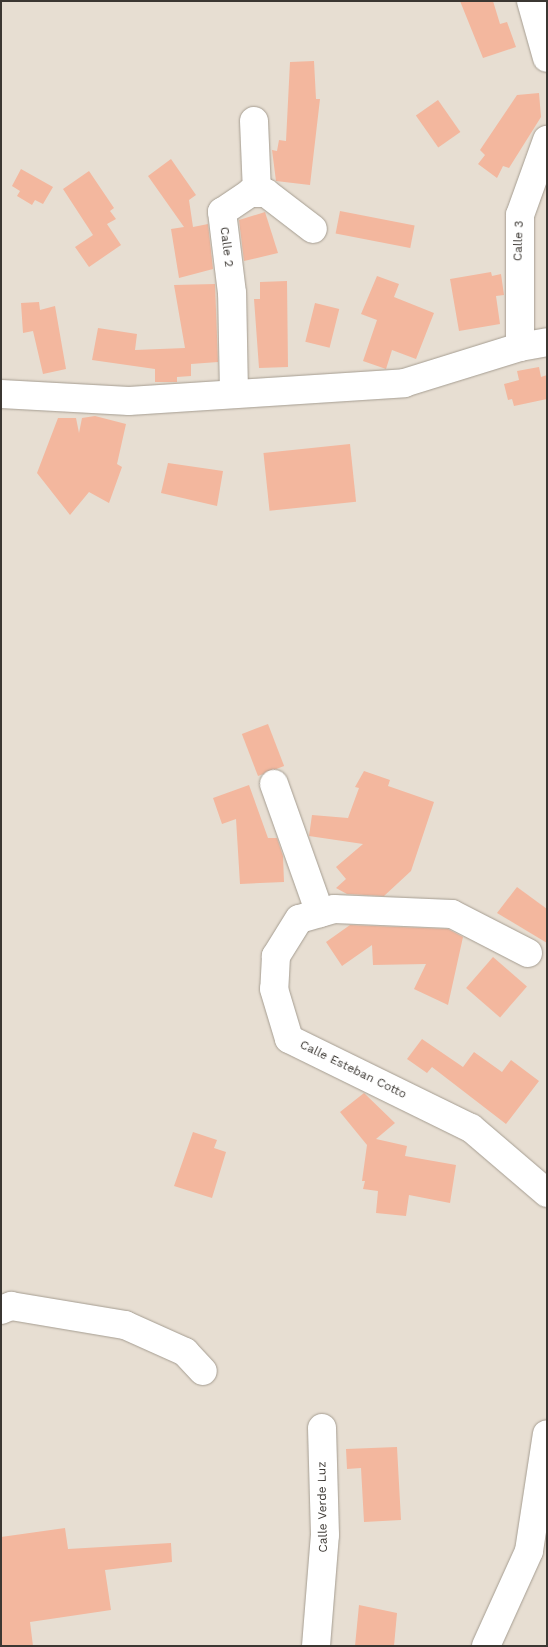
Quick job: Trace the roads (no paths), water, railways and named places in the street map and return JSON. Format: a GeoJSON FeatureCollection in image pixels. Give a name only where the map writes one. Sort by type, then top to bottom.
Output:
{"type":"FeatureCollection","features":[{"type":"Feature","properties":{"kind":"street"},"geometry":{"type":"LineString","coordinates":[[531,1],[547,58]]}},
{"type":"Feature","properties":{"kind":"street"},"geometry":{"type":"LineString","coordinates":[[254,121],[256,193],[266,193],[287,206],[313,228]]}},
{"type":"Feature","properties":{"kind":"street","name":"Calle 3"},"geometry":{"type":"LineString","coordinates":[[520,347],[520,215],[547,140]]}},
{"type":"Feature","properties":{"kind":"street","name":"Calle 2"},"geometry":{"type":"LineString","coordinates":[[234,392],[232,293],[222,212],[240,197],[256,193]]}},
{"type":"Feature","properties":{"kind":"street"},"geometry":{"type":"LineString","coordinates":[[1,394],[130,401],[234,392],[404,383],[520,347],[547,342]]}},
{"type":"Feature","properties":{"kind":"street"},"geometry":{"type":"LineString","coordinates":[[274,784],[320,913]]}},
{"type":"Feature","properties":{"kind":"street","name":"Calle Esteban Cotto"},"geometry":{"type":"LineString","coordinates":[[528,953],[452,914],[334,909],[299,919],[276,956],[274,989],[289,1039],[470,1128],[547,1192]]}},
{"type":"Feature","properties":{"kind":"street"},"geometry":{"type":"LineString","coordinates":[[1,1310],[11,1306],[124,1325],[185,1352],[203,1371]]}},
{"type":"Feature","properties":{"kind":"street","name":"Calle Verde Luz"},"geometry":{"type":"LineString","coordinates":[[316,1646],[325,1535],[322,1428]]}},
{"type":"Feature","properties":{"kind":"street"},"geometry":{"type":"LineString","coordinates":[[486,1646],[530,1551],[547,1434]]}}]}
